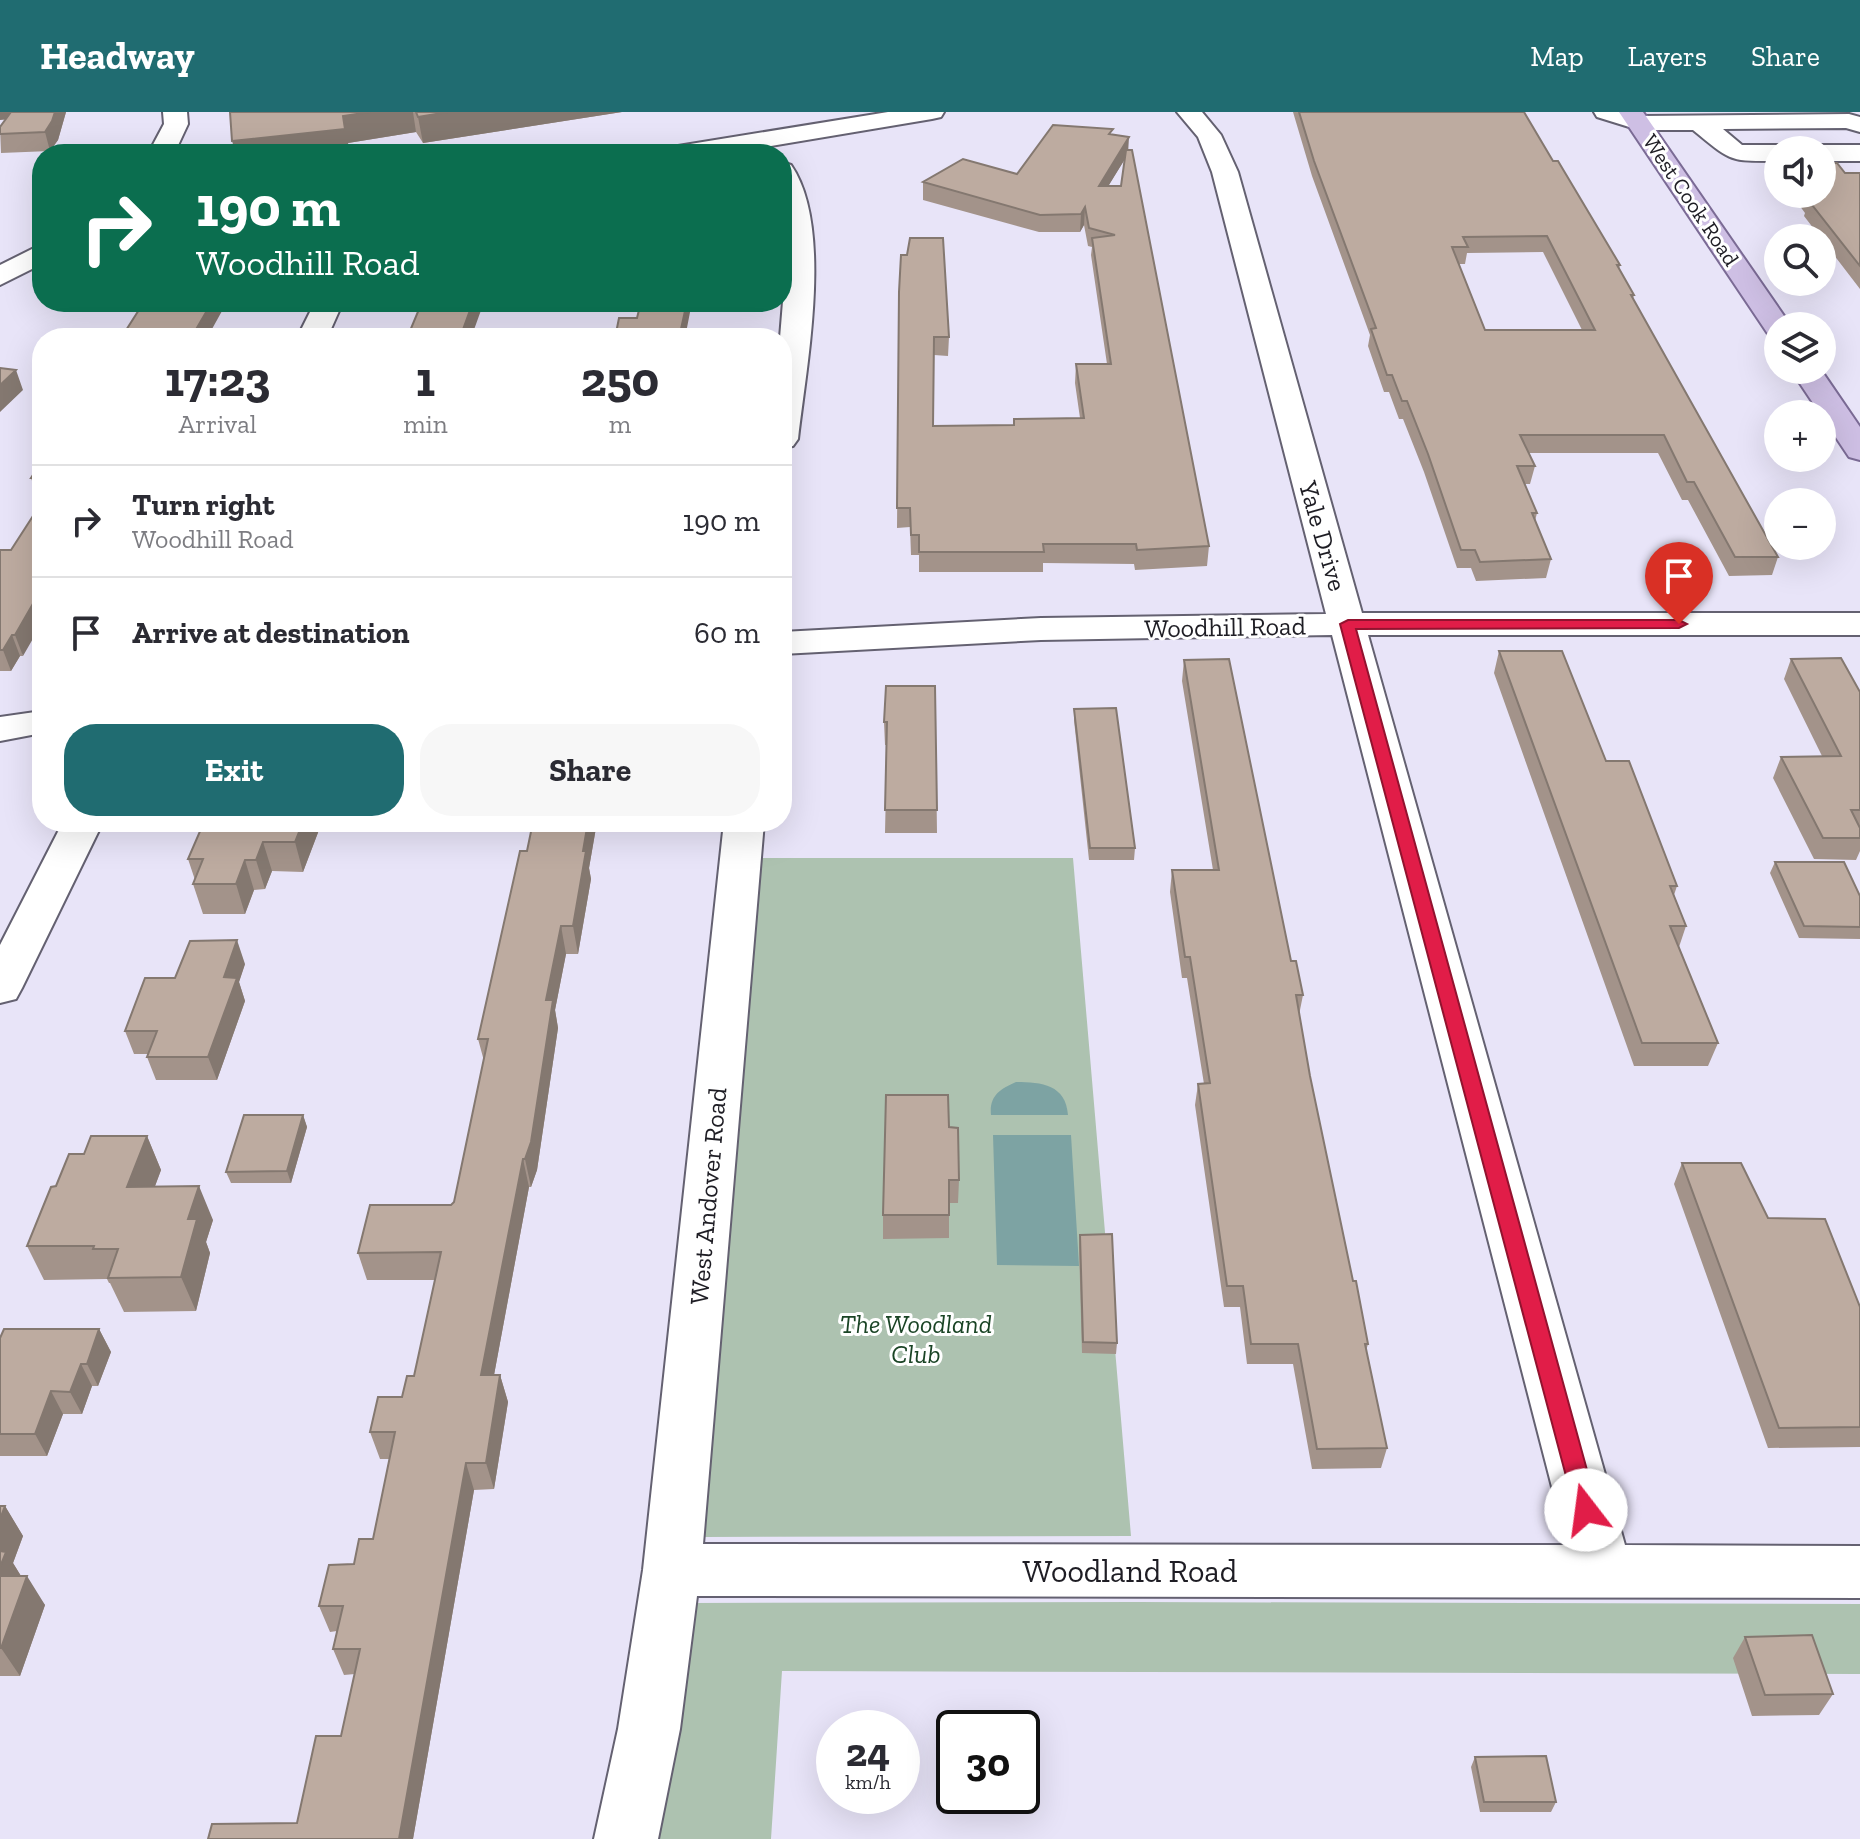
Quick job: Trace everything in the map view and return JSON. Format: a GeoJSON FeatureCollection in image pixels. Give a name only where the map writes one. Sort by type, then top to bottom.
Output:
{"type":"FeatureCollection","features":[{"type":"Feature","properties":{"kind":"main road","name":"West Cook Road"},"geometry":{"type":"LineString","coordinates":[[1635,117],[1767,312]]}},
{"type":"Feature","properties":{"kind":"main road"},"geometry":{"type":"LineString","coordinates":[[1815,384],[1860,450]]}},
{"type":"Feature","properties":{"kind":"street"},"geometry":{"type":"LineString","coordinates":[[166,144],[176,124],[175,112]]}},
{"type":"Feature","properties":{"kind":"street"},"geometry":{"type":"LineString","coordinates":[[783,144],[932,112]]}},
{"type":"Feature","properties":{"kind":"street","name":"Yale Drive"},"geometry":{"type":"LineString","coordinates":[[1189,112],[1209,135],[1222,163],[1603,1571]]}},
{"type":"Feature","properties":{"kind":"street"},"geometry":{"type":"LineString","coordinates":[[1606,112],[1700,122],[1794,117],[1849,121],[1860,125]]}},
{"type":"Feature","properties":{"kind":"street"},"geometry":{"type":"LineString","coordinates":[[737,117],[766,144]]}},
{"type":"Feature","properties":{"kind":"street"},"geometry":{"type":"LineString","coordinates":[[1700,122],[1736,153],[1764,153]]}},
{"type":"Feature","properties":{"kind":"street"},"geometry":{"type":"LineString","coordinates":[[1836,153],[1860,153]]}},
{"type":"Feature","properties":{"kind":"street"},"geometry":{"type":"LineString","coordinates":[[792,197],[801,263],[792,346]]}},
{"type":"Feature","properties":{"kind":"street","name":"Woodhill Road"},"geometry":{"type":"LineString","coordinates":[[792,642],[1041,629],[1348,624],[1860,624]]}},
{"type":"Feature","properties":{"kind":"street"},"geometry":{"type":"LineString","coordinates":[[0,729],[32,724]]}},
{"type":"Feature","properties":{"kind":"street"},"geometry":{"type":"LineString","coordinates":[[0,988],[78,832]]}},
{"type":"Feature","properties":{"kind":"street","name":"West Andover Road"},"geometry":{"type":"LineString","coordinates":[[672,1570],[743,832]]}},
{"type":"Feature","properties":{"kind":"street"},"geometry":{"type":"LineString","coordinates":[[626,1839],[649,1729],[672,1570]]}},
{"type":"Feature","properties":{"kind":"street","name":"Woodland Road"},"geometry":{"type":"LineString","coordinates":[[672,1570],[1860,1572]]}},
{"type":"Feature","properties":{"kind":"green space","name":"The Woodland Club"},"geometry":{"type":"Polygon","coordinates":[[[761,858],[1073,858],[1131,1536],[704,1537],[761,858]]]}},
{"type":"Feature","properties":{"kind":"green space"},"geometry":{"type":"Polygon","coordinates":[[[692,1603],[1860,1604],[1860,1674],[782,1671],[771,1839],[655,1839],[692,1603]]]}},
{"type":"Feature","properties":{"kind":"shaded area"},"geometry":{"type":"Polygon","coordinates":[[[1016,1082],[1035,1083],[1058,1091],[1068,1115],[991,1115],[997,1094],[1016,1082]]]}},
{"type":"Feature","properties":{"kind":"shaded area"},"geometry":{"type":"Polygon","coordinates":[[[993,1135],[1071,1135],[1079,1266],[997,1265],[993,1135]]]}},
{"type":"Feature","properties":{"kind":"building"},"geometry":{"type":"Polygon","coordinates":[[[11,112],[55,112],[45,132],[0,134],[0,127],[11,112]]]}},
{"type":"Feature","properties":{"kind":"building"},"geometry":{"type":"Polygon","coordinates":[[[230,112],[370,112],[343,116],[345,129],[232,141],[230,112]]]}},
{"type":"Feature","properties":{"kind":"building"},"geometry":{"type":"Polygon","coordinates":[[[416,112],[448,112],[418,117],[416,112]]]}},
{"type":"Feature","properties":{"kind":"building"},"geometry":{"type":"Polygon","coordinates":[[[1299,112],[1524,112],[1553,161],[1558,161],[1620,265],[1617,265],[1634,295],[1631,295],[1764,532],[1764,557],[1735,557],[1694,482],[1687,482],[1664,435],[1520,435],[1535,466],[1517,466],[1537,513],[1532,513],[1551,559],[1480,562],[1475,550],[1461,550],[1407,401],[1402,401],[1392,375],[1387,375],[1371,329],[1376,328],[1299,112]],[[1547,236],[1463,237],[1468,247],[1452,247],[1485,330],[1595,330],[1547,236]]]}},
{"type":"Feature","properties":{"kind":"building"},"geometry":{"type":"Polygon","coordinates":[[[1053,125],[1113,129],[1109,134],[1129,137],[1099,186],[1121,186],[1126,150],[1132,150],[1209,546],[1137,550],[1136,544],[1043,544],[1044,552],[919,552],[919,535],[911,535],[910,508],[897,508],[899,292],[901,255],[907,255],[910,238],[943,238],[949,337],[934,337],[933,426],[1014,425],[1014,419],[1084,418],[1076,364],[1111,364],[1092,238],[1115,235],[1089,228],[1085,207],[1081,214],[1040,215],[923,182],[963,159],[1017,174],[1053,125]]]}},
{"type":"Feature","properties":{"kind":"building"},"geometry":{"type":"Polygon","coordinates":[[[1837,163],[1845,173],[1860,173],[1860,266],[1836,235],[1836,224],[1827,224],[1814,208],[1836,208],[1837,163]]]}},
{"type":"Feature","properties":{"kind":"building"},"geometry":{"type":"Polygon","coordinates":[[[138,312],[206,312],[197,328],[127,328],[138,312]]]}},
{"type":"Feature","properties":{"kind":"building"},"geometry":{"type":"Polygon","coordinates":[[[418,312],[469,312],[464,328],[411,328],[418,312]]]}},
{"type":"Feature","properties":{"kind":"building"},"geometry":{"type":"Polygon","coordinates":[[[638,312],[685,312],[681,328],[617,328],[619,318],[637,318],[638,312]]]}},
{"type":"Feature","properties":{"kind":"building"},"geometry":{"type":"Polygon","coordinates":[[[0,368],[16,370],[0,385],[0,368]]]}},
{"type":"Feature","properties":{"kind":"building"},"geometry":{"type":"Polygon","coordinates":[[[32,517],[32,605],[15,635],[0,650],[0,550],[11,550],[32,517]]]}},
{"type":"Feature","properties":{"kind":"building"},"geometry":{"type":"Polygon","coordinates":[[[1499,651],[1562,651],[1606,761],[1629,761],[1677,886],[1670,886],[1686,926],[1670,926],[1718,1043],[1642,1043],[1499,651]]]}},
{"type":"Feature","properties":{"kind":"building"},"geometry":{"type":"Polygon","coordinates":[[[1841,658],[1860,692],[1860,810],[1851,810],[1860,828],[1860,838],[1823,838],[1781,757],[1841,756],[1791,659],[1841,658]]]}},
{"type":"Feature","properties":{"kind":"building"},"geometry":{"type":"Polygon","coordinates":[[[1229,659],[1291,961],[1296,961],[1303,995],[1296,995],[1310,1076],[1353,1281],[1356,1281],[1368,1344],[1365,1344],[1387,1448],[1317,1449],[1298,1344],[1251,1344],[1243,1286],[1227,1286],[1198,1084],[1210,1083],[1190,957],[1185,957],[1172,870],[1219,870],[1184,660],[1229,659]]]}},
{"type":"Feature","properties":{"kind":"building"},"geometry":{"type":"Polygon","coordinates":[[[886,686],[935,686],[937,810],[885,810],[886,686]]]}},
{"type":"Feature","properties":{"kind":"building"},"geometry":{"type":"Polygon","coordinates":[[[1116,708],[1135,848],[1090,848],[1074,709],[1116,708]]]}},
{"type":"Feature","properties":{"kind":"building"},"geometry":{"type":"Polygon","coordinates":[[[200,832],[299,832],[295,842],[263,842],[256,860],[245,860],[236,884],[193,884],[203,859],[188,859],[200,832]]]}},
{"type":"Feature","properties":{"kind":"building"},"geometry":{"type":"Polygon","coordinates":[[[531,832],[586,832],[573,926],[561,926],[546,1000],[553,1000],[531,1142],[523,1159],[481,1375],[500,1375],[486,1463],[466,1463],[399,1839],[208,1839],[212,1824],[297,1823],[316,1736],[341,1736],[360,1649],[333,1649],[343,1606],[319,1606],[329,1565],[354,1564],[359,1539],[373,1539],[395,1432],[370,1432],[378,1397],[402,1397],[407,1376],[414,1376],[441,1252],[358,1253],[370,1205],[451,1205],[454,1202],[488,1039],[478,1039],[520,851],[527,851],[531,832]]]}},
{"type":"Feature","properties":{"kind":"building"},"geometry":{"type":"Polygon","coordinates":[[[1775,862],[1844,862],[1860,896],[1860,927],[1804,926],[1775,862]]]}},
{"type":"Feature","properties":{"kind":"building"},"geometry":{"type":"Polygon","coordinates":[[[237,940],[224,977],[237,978],[208,1057],[147,1057],[157,1031],[125,1031],[145,978],[175,978],[190,941],[237,940]]]}},
{"type":"Feature","properties":{"kind":"building"},"geometry":{"type":"Polygon","coordinates":[[[886,1095],[948,1095],[949,1127],[958,1128],[959,1180],[949,1180],[949,1215],[883,1215],[886,1095]]]}},
{"type":"Feature","properties":{"kind":"building"},"geometry":{"type":"Polygon","coordinates":[[[244,1115],[303,1115],[287,1171],[226,1172],[244,1115]]]}},
{"type":"Feature","properties":{"kind":"building"},"geometry":{"type":"Polygon","coordinates":[[[91,1136],[147,1136],[127,1187],[199,1186],[188,1219],[197,1219],[181,1277],[108,1278],[118,1249],[27,1246],[51,1187],[56,1186],[69,1154],[84,1154],[91,1136]]]}},
{"type":"Feature","properties":{"kind":"building"},"geometry":{"type":"Polygon","coordinates":[[[1682,1163],[1741,1163],[1768,1218],[1825,1219],[1860,1307],[1860,1427],[1779,1428],[1682,1163]]]}},
{"type":"Feature","properties":{"kind":"building"},"geometry":{"type":"Polygon","coordinates":[[[1112,1234],[1117,1343],[1083,1342],[1080,1235],[1112,1234]]]}},
{"type":"Feature","properties":{"kind":"building"},"geometry":{"type":"Polygon","coordinates":[[[4,1329],[99,1329],[87,1364],[81,1364],[70,1392],[51,1391],[35,1434],[0,1434],[0,1338],[4,1329]]]}},
{"type":"Feature","properties":{"kind":"building"},"geometry":{"type":"Polygon","coordinates":[[[0,1551],[6,1552],[0,1567],[0,1551]]]}},
{"type":"Feature","properties":{"kind":"building"},"geometry":{"type":"Polygon","coordinates":[[[0,1576],[27,1576],[1,1648],[0,1648],[0,1576]]]}},
{"type":"Feature","properties":{"kind":"building"},"geometry":{"type":"Polygon","coordinates":[[[1812,1635],[1833,1694],[1765,1695],[1745,1637],[1812,1635]]]}},
{"type":"Feature","properties":{"kind":"building"},"geometry":{"type":"Polygon","coordinates":[[[1546,1756],[1556,1802],[1484,1802],[1475,1757],[1546,1756]]]}},
{"type":"Feature","properties":{"kind":"route"},"geometry":{"type":"LineString","coordinates":[[1586,1510],[1348,624],[1679,624]]}}]}
